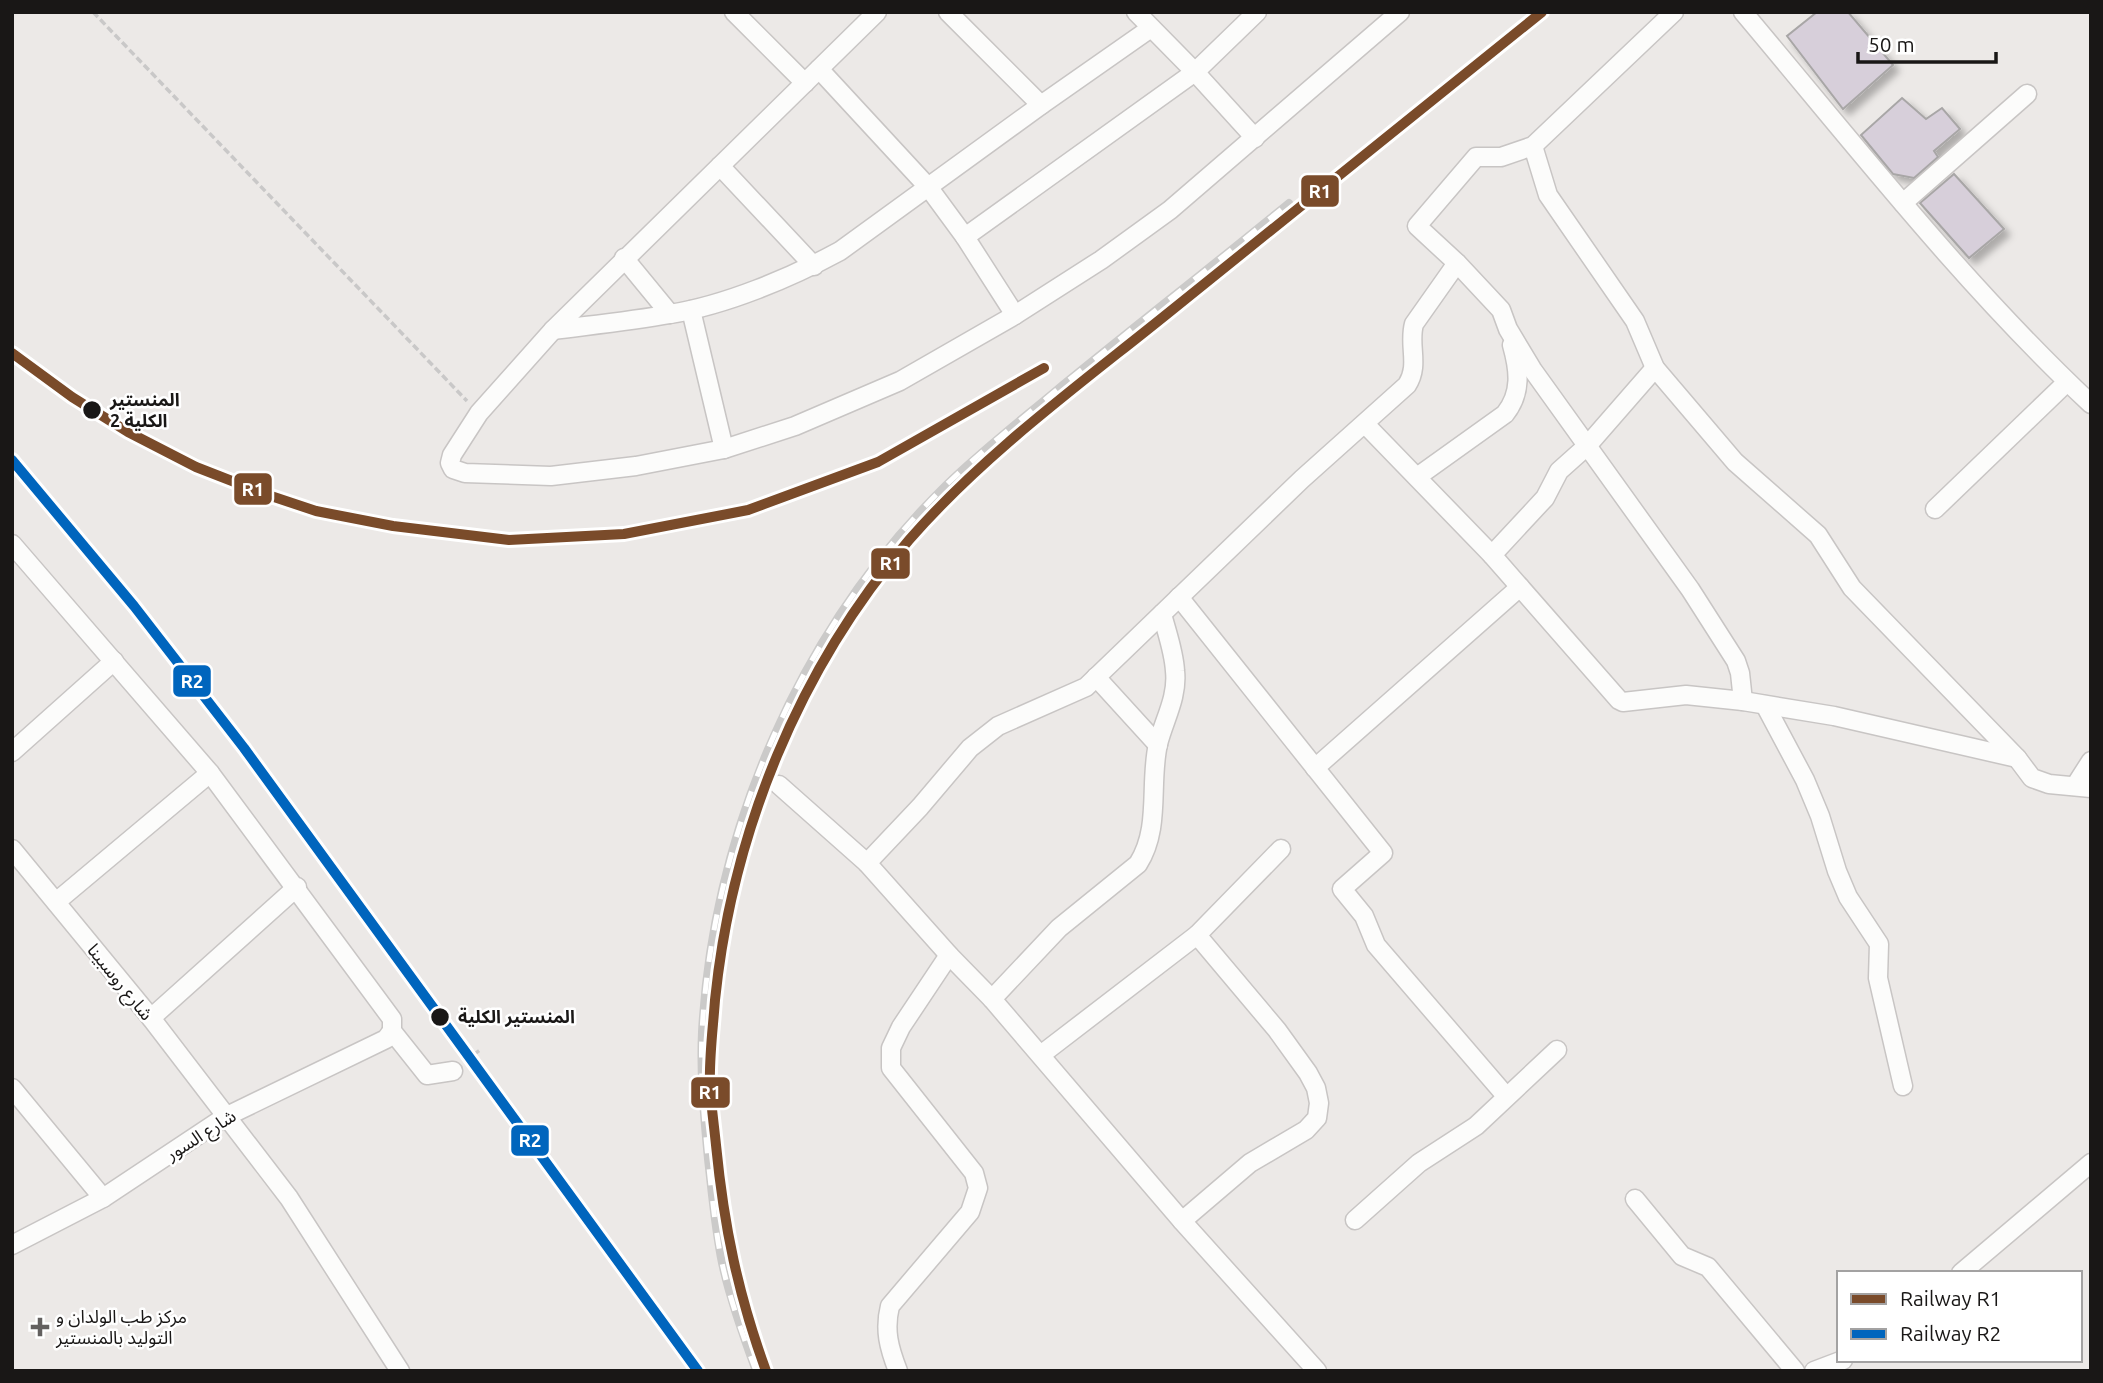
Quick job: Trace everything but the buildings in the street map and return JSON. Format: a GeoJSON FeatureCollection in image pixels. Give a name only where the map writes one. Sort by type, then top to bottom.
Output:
{"type":"FeatureCollection","features":[{"type":"Feature","properties":{"kind":"street"},"geometry":{"type":"LineString","coordinates":[[734,12],[805,83]]}},
{"type":"Feature","properties":{"kind":"street"},"geometry":{"type":"LineString","coordinates":[[877,12],[553,330],[479,413],[456,448],[450,463],[453,469],[465,473],[551,476],[636,466],[724,449],[794,426],[900,381],[1015,315],[1101,260],[1170,210],[1255,138],[1388,16]]}},
{"type":"Feature","properties":{"kind":"street"},"geometry":{"type":"LineString","coordinates":[[948,12],[1041,105]]}},
{"type":"Feature","properties":{"kind":"street"},"geometry":{"type":"LineString","coordinates":[[1136,12],[1255,138]]}},
{"type":"Feature","properties":{"kind":"street"},"geometry":{"type":"LineString","coordinates":[[965,237],[1195,72],[1257,12]]}},
{"type":"Feature","properties":{"kind":"street"},"geometry":{"type":"LineString","coordinates":[[1417,477],[1505,414],[1517,393],[1518,381],[1516,359],[1501,310],[1457,263],[1417,226],[1476,157],[1501,158],[1533,146],[1674,12]]}},
{"type":"Feature","properties":{"kind":"street"},"geometry":{"type":"LineString","coordinates":[[1743,12],[1990,301],[2067,383],[2091,404]]}},
{"type":"Feature","properties":{"kind":"street"},"geometry":{"type":"LineString","coordinates":[[553,330],[691,310],[762,287],[814,265],[840,251],[1151,29]]}},
{"type":"Feature","properties":{"kind":"street"},"geometry":{"type":"LineString","coordinates":[[819,69],[929,188],[965,237],[1015,315]]}},
{"type":"Feature","properties":{"kind":"street"},"geometry":{"type":"LineString","coordinates":[[1903,202],[2027,94]]}},
{"type":"Feature","properties":{"kind":"street"},"geometry":{"type":"LineString","coordinates":[[1533,146],[1548,195],[1635,321],[1655,368],[1735,462],[1818,535],[1852,588],[2017,758],[2032,778],[2049,785],[2083,787],[2091,761]]}},
{"type":"Feature","properties":{"kind":"street"},"geometry":{"type":"LineString","coordinates":[[720,166],[814,265]]}},
{"type":"Feature","properties":{"kind":"street"},"geometry":{"type":"LineString","coordinates":[[624,258],[670,314]]}},
{"type":"Feature","properties":{"kind":"street"},"geometry":{"type":"LineString","coordinates":[[867,863],[920,807],[970,748],[998,726],[1086,687],[1302,479],[1408,385],[1415,365],[1411,335],[1414,324],[1457,263]]}},
{"type":"Feature","properties":{"kind":"street"},"geometry":{"type":"LineString","coordinates":[[691,310],[724,449]]}},
{"type":"Feature","properties":{"kind":"street"},"geometry":{"type":"LineString","coordinates":[[1508,329],[1532,369],[1690,589],[1735,661],[1740,673],[1744,701]]}},
{"type":"Feature","properties":{"kind":"street"},"geometry":{"type":"LineString","coordinates":[[1492,555],[1545,498],[1559,471],[1587,446],[1655,368]]}},
{"type":"Feature","properties":{"kind":"street"},"geometry":{"type":"LineString","coordinates":[[1934,509],[2067,383]]}},
{"type":"Feature","properties":{"kind":"street"},"geometry":{"type":"LineString","coordinates":[[1365,424],[1492,555],[1619,700],[1623,702],[1686,695],[1744,701],[1834,716],[2017,758]]}},
{"type":"Feature","properties":{"kind":"street"},"geometry":{"type":"LineString","coordinates":[[15,554],[114,661],[210,773],[392,1018],[392,1031],[427,1075],[453,1071]]}},
{"type":"Feature","properties":{"kind":"street"},"geometry":{"type":"LineString","coordinates":[[1315,768],[1520,587]]}},
{"type":"Feature","properties":{"kind":"street"},"geometry":{"type":"LineString","coordinates":[[1179,597],[1383,853],[1342,889],[1364,916],[1376,945],[1506,1096]]}},
{"type":"Feature","properties":{"kind":"street"},"geometry":{"type":"LineString","coordinates":[[992,999],[1059,928],[1138,864],[1145,853],[1150,837],[1158,745],[1170,711],[1176,673],[1162,614]]}},
{"type":"Feature","properties":{"kind":"street"},"geometry":{"type":"LineString","coordinates":[[12,752],[114,661]]}},
{"type":"Feature","properties":{"kind":"street"},"geometry":{"type":"LineString","coordinates":[[1096,677],[1158,745]]}},
{"type":"Feature","properties":{"kind":"street"},"geometry":{"type":"LineString","coordinates":[[1765,705],[1805,780],[1848,897],[1879,944],[1878,978],[1903,1086]]}},
{"type":"Feature","properties":{"kind":"street"},"geometry":{"type":"LineString","coordinates":[[56,902],[210,773]]}},
{"type":"Feature","properties":{"kind":"street"},"geometry":{"type":"LineString","coordinates":[[779,785],[867,863],[992,999],[1042,1054],[1182,1221],[1317,1371]]}},
{"type":"Feature","properties":{"kind":"street","name":"شارع روسبينا"},"geometry":{"type":"LineString","coordinates":[[12,849],[151,1018],[289,1198],[400,1371]]}},
{"type":"Feature","properties":{"kind":"street"},"geometry":{"type":"LineString","coordinates":[[1042,1054],[1197,935],[1280,849]]}},
{"type":"Feature","properties":{"kind":"street"},"geometry":{"type":"LineString","coordinates":[[151,1018],[297,887]]}},
{"type":"Feature","properties":{"kind":"street"},"geometry":{"type":"LineString","coordinates":[[1182,1221],[1250,1163],[1306,1130],[1317,1118],[1319,1103],[1316,1088],[1308,1073],[1277,1030],[1197,935]]}},
{"type":"Feature","properties":{"kind":"street"},"geometry":{"type":"LineString","coordinates":[[898,1371],[888,1344],[886,1322],[890,1306],[970,1212],[978,1188],[974,1173],[891,1068],[891,1048],[901,1027],[949,955]]}},
{"type":"Feature","properties":{"kind":"street","name":"شارع السور"},"geometry":{"type":"LineString","coordinates":[[12,1245],[103,1198],[225,1117],[386,1039],[392,1031]]}},
{"type":"Feature","properties":{"kind":"street"},"geometry":{"type":"LineString","coordinates":[[1355,1220],[1419,1163],[1476,1126],[1557,1050]]}},
{"type":"Feature","properties":{"kind":"street"},"geometry":{"type":"LineString","coordinates":[[12,1088],[103,1198]]}},
{"type":"Feature","properties":{"kind":"street"},"geometry":{"type":"LineString","coordinates":[[1963,1271],[2091,1163]]}},
{"type":"Feature","properties":{"kind":"street"},"geometry":{"type":"LineString","coordinates":[[1635,1199],[1682,1256],[1708,1268],[1795,1371]]}},
{"type":"Feature","properties":{"kind":"street"},"geometry":{"type":"LineString","coordinates":[[1814,1371],[1838,1362]]}},
{"type":"Feature","properties":{"kind":"path"},"geometry":{"type":"LineString","coordinates":[[93,12],[479,413]]}},
{"type":"Feature","properties":{"kind":"railway"},"geometry":{"type":"LineString","coordinates":[[756,1371],[733,1304],[720,1250],[703,1095],[702,1032],[710,956],[724,881],[746,808],[774,736],[808,667],[848,602],[894,541],[946,485],[1053,393],[1289,203]]}},
{"type":"Feature","properties":{"kind":"railway"},"geometry":{"type":"LineString","coordinates":[[1239,257],[1277,226]]}},
{"type":"Feature","properties":{"kind":"railway"},"geometry":{"type":"LineString","coordinates":[[1064,398],[1105,364]]}},
{"type":"Feature","properties":{"kind":"railway"},"geometry":{"type":"LineString","coordinates":[[785,737],[815,680],[877,580]]}},
{"type":"Feature","properties":{"kind":"railway"},"geometry":{"type":"LineString","coordinates":[[722,948],[737,876]]}},
{"type":"Feature","properties":{"kind":"rail line","name":"R1"},"geometry":{"type":"LineString","coordinates":[[766,1371],[740,1287],[719,1175],[710,1085],[715,1000],[737,876],[755,815],[777,755],[835,642],[870,590],[909,540],[1000,449],[1542,12]]}},
{"type":"Feature","properties":{"kind":"rail line","name":"R1"},"geometry":{"type":"LineString","coordinates":[[12,353],[72,397],[128,432],[196,467],[265,494],[316,511],[393,526],[509,540],[624,534],[748,510],[878,462],[1044,368]]}},
{"type":"Feature","properties":{"kind":"rail line","name":"R2"},"geometry":{"type":"LineString","coordinates":[[12,460],[134,606],[244,748],[698,1371]]}},
{"type":"Feature","properties":{"kind":"place","name":"المنستير الكلية 2"},"geometry":{"type":"Point","coordinates":[92,410]}},
{"type":"Feature","properties":{"kind":"place","name":"المنستير الكلية"},"geometry":{"type":"Point","coordinates":[440,1017]}},
{"type":"Feature","properties":{"kind":"place","name":"مركز طب الولدان و التوليد بالمنستير"},"geometry":{"type":"Point","coordinates":[40,1327]}}]}
